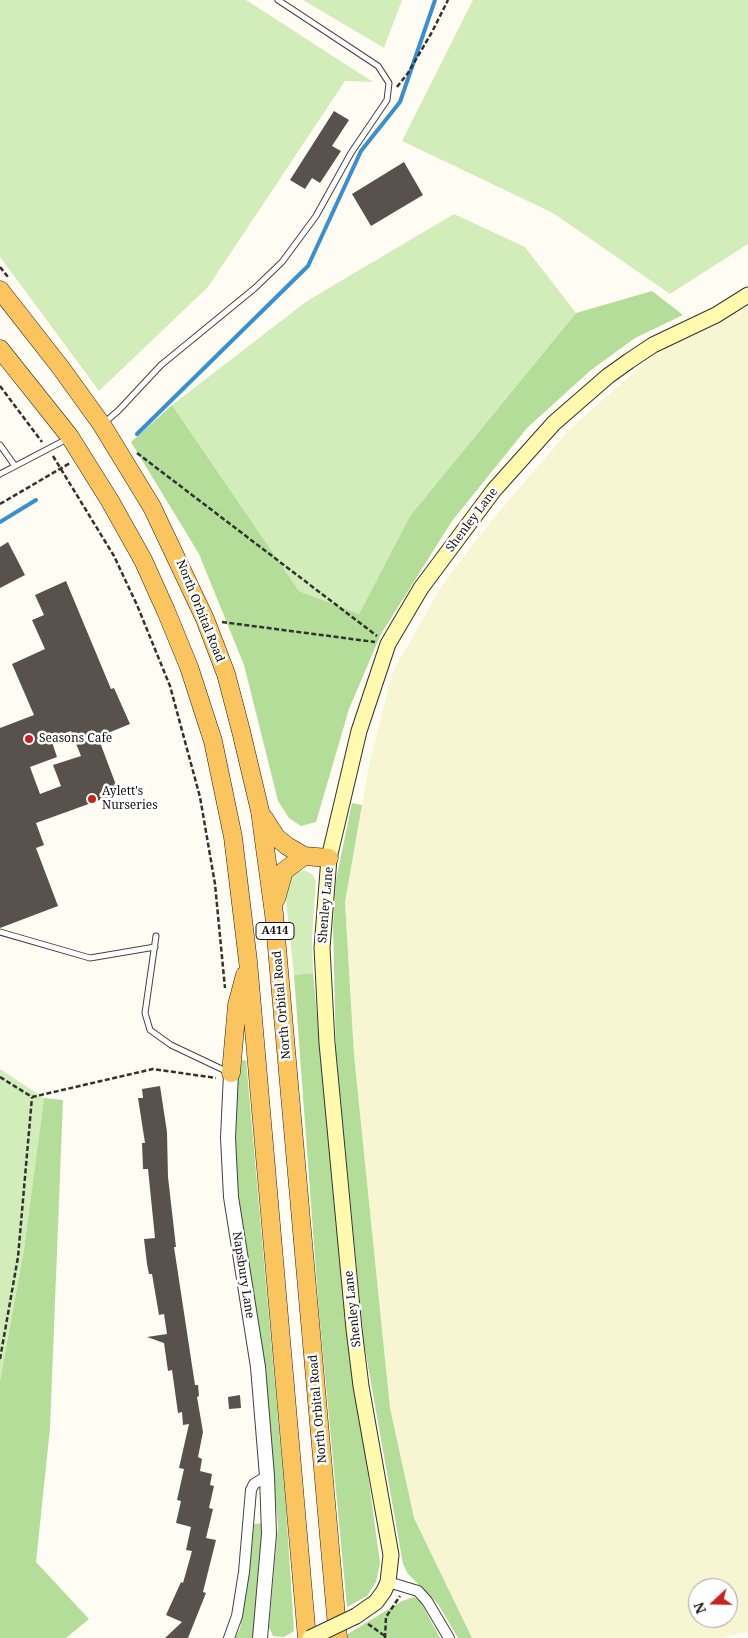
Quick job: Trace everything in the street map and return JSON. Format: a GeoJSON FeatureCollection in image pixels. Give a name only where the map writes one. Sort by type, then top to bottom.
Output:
{"type":"FeatureCollection","features":[{"type":"Feature","properties":{"kind":"highway","name":"North Orbital Road"},"geometry":{"type":"LineString","coordinates":[[0,290],[61,368],[102,425],[152,507],[205,620],[226,674],[260,811],[274,914],[338,1638]]}},
{"type":"Feature","properties":{"kind":"highway","name":"A414"},"geometry":{"type":"LineString","coordinates":[[0,349],[70,437],[110,501],[143,560],[189,667],[212,741],[232,837],[248,961],[308,1638]]}},
{"type":"Feature","properties":{"kind":"highway"},"geometry":{"type":"LineString","coordinates":[[260,811],[276,837],[304,856],[330,858]]}},
{"type":"Feature","properties":{"kind":"highway"},"geometry":{"type":"LineString","coordinates":[[274,914],[284,871],[304,856]]}},
{"type":"Feature","properties":{"kind":"highway"},"geometry":{"type":"LineString","coordinates":[[231,1077],[237,1005],[248,961]]}},
{"type":"Feature","properties":{"kind":"main road","name":"Shenley Lane"},"geometry":{"type":"LineString","coordinates":[[308,1638],[356,1616],[376,1602],[388,1582],[390,1555],[360,1376],[327,1043],[322,948],[330,858],[359,730],[388,644],[421,588],[494,490],[554,423],[608,376],[653,345],[716,315],[748,295]]}},
{"type":"Feature","properties":{"kind":"street","name":"Napsbury Lane"},"geometry":{"type":"LineString","coordinates":[[231,1077],[228,1138],[231,1197],[258,1367],[267,1476],[269,1534],[260,1638]]}},
{"type":"Feature","properties":{"kind":"street"},"geometry":{"type":"LineString","coordinates":[[229,1638],[237,1616],[244,1572],[251,1490],[254,1484],[267,1476]]}},
{"type":"Feature","properties":{"kind":"street"},"geometry":{"type":"LineString","coordinates":[[388,1582],[418,1591],[427,1601],[449,1638]]}},
{"type":"Feature","properties":{"kind":"lane"},"geometry":{"type":"LineString","coordinates":[[102,425],[120,410],[161,365],[255,288],[282,262],[316,216],[352,154],[387,100],[389,83],[378,66],[278,0]]}},
{"type":"Feature","properties":{"kind":"lane"},"geometry":{"type":"LineString","coordinates":[[0,474],[70,437]]}},
{"type":"Feature","properties":{"kind":"lane"},"geometry":{"type":"LineString","coordinates":[[0,445],[14,466]]}},
{"type":"Feature","properties":{"kind":"lane"},"geometry":{"type":"LineString","coordinates":[[0,932],[90,958],[155,947]]}},
{"type":"Feature","properties":{"kind":"lane"},"geometry":{"type":"LineString","coordinates":[[156,936],[145,1013],[150,1030],[171,1046],[231,1077]]}},
{"type":"Feature","properties":{"kind":"path"},"geometry":{"type":"LineString","coordinates":[[387,100],[408,74],[448,0]]}},
{"type":"Feature","properties":{"kind":"path"},"geometry":{"type":"LineString","coordinates":[[0,386],[62,468],[128,586],[170,686],[200,797],[215,884],[226,993]]}},
{"type":"Feature","properties":{"kind":"path"},"geometry":{"type":"LineString","coordinates":[[134,450],[388,644]]}},
{"type":"Feature","properties":{"kind":"path"},"geometry":{"type":"LineString","coordinates":[[0,504],[82,455]]}},
{"type":"Feature","properties":{"kind":"path"},"geometry":{"type":"LineString","coordinates":[[205,620],[388,644]]}},
{"type":"Feature","properties":{"kind":"path"},"geometry":{"type":"LineString","coordinates":[[0,1077],[32,1097],[153,1069],[231,1077]]}},
{"type":"Feature","properties":{"kind":"path"},"geometry":{"type":"LineString","coordinates":[[0,1359],[18,1256],[32,1097]]}},
{"type":"Feature","properties":{"kind":"path"},"geometry":{"type":"LineString","coordinates":[[385,1637],[386,1617],[406,1586]]}},
{"type":"Feature","properties":{"kind":"path"},"geometry":{"type":"LineString","coordinates":[[356,1616],[385,1637]]}},
{"type":"Feature","properties":{"kind":"shaded area"},"geometry":{"type":"Polygon","coordinates":[[[748,307],[748,1632],[720,1638],[472,1638],[414,1518],[390,1408],[354,1055],[345,902],[369,765],[392,673],[441,587],[491,521],[569,430],[656,353],[748,307]]]}},
{"type":"Feature","properties":{"kind":"green space"},"geometry":{"type":"Polygon","coordinates":[[[0,0],[246,0],[373,82],[345,81],[208,287],[99,391],[0,257],[0,0]]]}},
{"type":"Feature","properties":{"kind":"green space"},"geometry":{"type":"Polygon","coordinates":[[[303,0],[402,0],[384,48],[303,0]]]}},
{"type":"Feature","properties":{"kind":"green space"},"geometry":{"type":"Polygon","coordinates":[[[473,0],[748,0],[748,244],[670,294],[553,213],[402,141],[473,0]]]}},
{"type":"Feature","properties":{"kind":"green space"},"geometry":{"type":"Polygon","coordinates":[[[454,214],[525,247],[576,313],[410,516],[359,614],[299,591],[172,405],[307,301],[454,214]]]}},
{"type":"Feature","properties":{"kind":"green space"},"geometry":{"type":"Polygon","coordinates":[[[652,291],[683,315],[635,338],[591,370],[527,428],[452,521],[381,634],[349,709],[316,822],[301,826],[289,818],[278,801],[244,665],[199,554],[131,442],[172,405],[299,591],[359,614],[410,516],[576,313],[652,291]]]}},
{"type":"Feature","properties":{"kind":"green space"},"geometry":{"type":"Polygon","coordinates":[[[352,803],[362,805],[345,902],[354,1055],[390,1408],[414,1518],[472,1638],[458,1638],[438,1604],[408,1574],[403,1564],[364,1343],[336,1053],[333,926],[336,880],[352,803]]]}},
{"type":"Feature","properties":{"kind":"green space"},"geometry":{"type":"Polygon","coordinates":[[[304,870],[312,874],[316,881],[312,937],[313,973],[294,975],[286,900],[287,885],[291,875],[304,870]]]}},
{"type":"Feature","properties":{"kind":"green space"},"geometry":{"type":"Polygon","coordinates":[[[313,973],[342,1284],[380,1563],[376,1582],[367,1596],[347,1607],[319,1312],[294,975],[313,973]]]}},
{"type":"Feature","properties":{"kind":"green space"},"geometry":{"type":"Polygon","coordinates":[[[246,1060],[286,1508],[294,1631],[284,1637],[273,1636],[269,1627],[278,1526],[263,1367],[241,1236],[235,1174],[233,1114],[237,1061],[246,1060]]]}},
{"type":"Feature","properties":{"kind":"green space"},"geometry":{"type":"Polygon","coordinates":[[[0,1069],[44,1098],[24,1249],[0,1381],[0,1069]]]}},
{"type":"Feature","properties":{"kind":"green space"},"geometry":{"type":"Polygon","coordinates":[[[44,1098],[63,1100],[50,1428],[36,1562],[89,1619],[66,1638],[0,1638],[0,1381],[24,1249],[44,1098]]]}},
{"type":"Feature","properties":{"kind":"green space"},"geometry":{"type":"Polygon","coordinates":[[[263,1523],[253,1638],[235,1638],[240,1629],[249,1576],[254,1524],[263,1523]]]}},
{"type":"Feature","properties":{"kind":"green space"},"geometry":{"type":"Polygon","coordinates":[[[414,1597],[420,1601],[440,1638],[347,1638],[346,1635],[402,1601],[414,1597]]]}},
{"type":"Feature","properties":{"kind":"building"},"geometry":{"type":"Polygon","coordinates":[[[334,111],[349,120],[332,146],[341,151],[320,183],[312,178],[305,189],[290,180],[334,111]]]}},
{"type":"Feature","properties":{"kind":"building"},"geometry":{"type":"Polygon","coordinates":[[[404,162],[423,195],[371,226],[352,194],[404,162]]]}},
{"type":"Feature","properties":{"kind":"building"},"geometry":{"type":"Polygon","coordinates":[[[8,542],[25,575],[0,588],[0,547],[8,542]]]}},
{"type":"Feature","properties":{"kind":"building"},"geometry":{"type":"Polygon","coordinates":[[[66,581],[111,689],[114,688],[130,724],[98,737],[119,793],[36,823],[44,845],[36,848],[58,906],[0,928],[0,728],[34,715],[12,664],[45,649],[32,620],[44,615],[35,595],[66,581]],[[71,731],[51,739],[57,757],[30,767],[40,794],[61,786],[53,765],[81,756],[71,731]]]}},
{"type":"Feature","properties":{"kind":"building"},"geometry":{"type":"Polygon","coordinates":[[[160,1086],[167,1132],[168,1177],[176,1247],[174,1247],[195,1385],[198,1385],[199,1396],[197,1397],[203,1432],[198,1457],[202,1459],[200,1471],[212,1474],[210,1485],[214,1486],[209,1508],[213,1509],[206,1538],[216,1540],[203,1592],[206,1593],[188,1638],[165,1638],[182,1622],[166,1615],[181,1582],[183,1583],[192,1551],[186,1550],[191,1527],[176,1523],[181,1501],[177,1500],[184,1469],[179,1468],[189,1424],[183,1425],[182,1412],[178,1413],[172,1370],[168,1371],[164,1343],[147,1337],[167,1334],[164,1314],[159,1315],[152,1274],[149,1274],[147,1264],[144,1239],[155,1238],[148,1169],[143,1169],[142,1143],[145,1143],[138,1098],[143,1098],[142,1089],[160,1086]]]}},
{"type":"Feature","properties":{"kind":"building"},"geometry":{"type":"Polygon","coordinates":[[[240,1395],[241,1408],[229,1409],[228,1397],[240,1395]]]}},
{"type":"Feature","properties":{"kind":"waterway"},"geometry":{"type":"LineString","coordinates":[[137,434],[308,266],[361,151],[400,102],[435,0]]}},
{"type":"Feature","properties":{"kind":"waterway"},"geometry":{"type":"LineString","coordinates":[[0,522],[36,500]]}},
{"type":"Feature","properties":{"kind":"place","name":"Seasons Cafe"},"geometry":{"type":"Point","coordinates":[29,739]}},
{"type":"Feature","properties":{"kind":"place","name":"Aylett's Nurseries"},"geometry":{"type":"Point","coordinates":[92,799]}}]}
